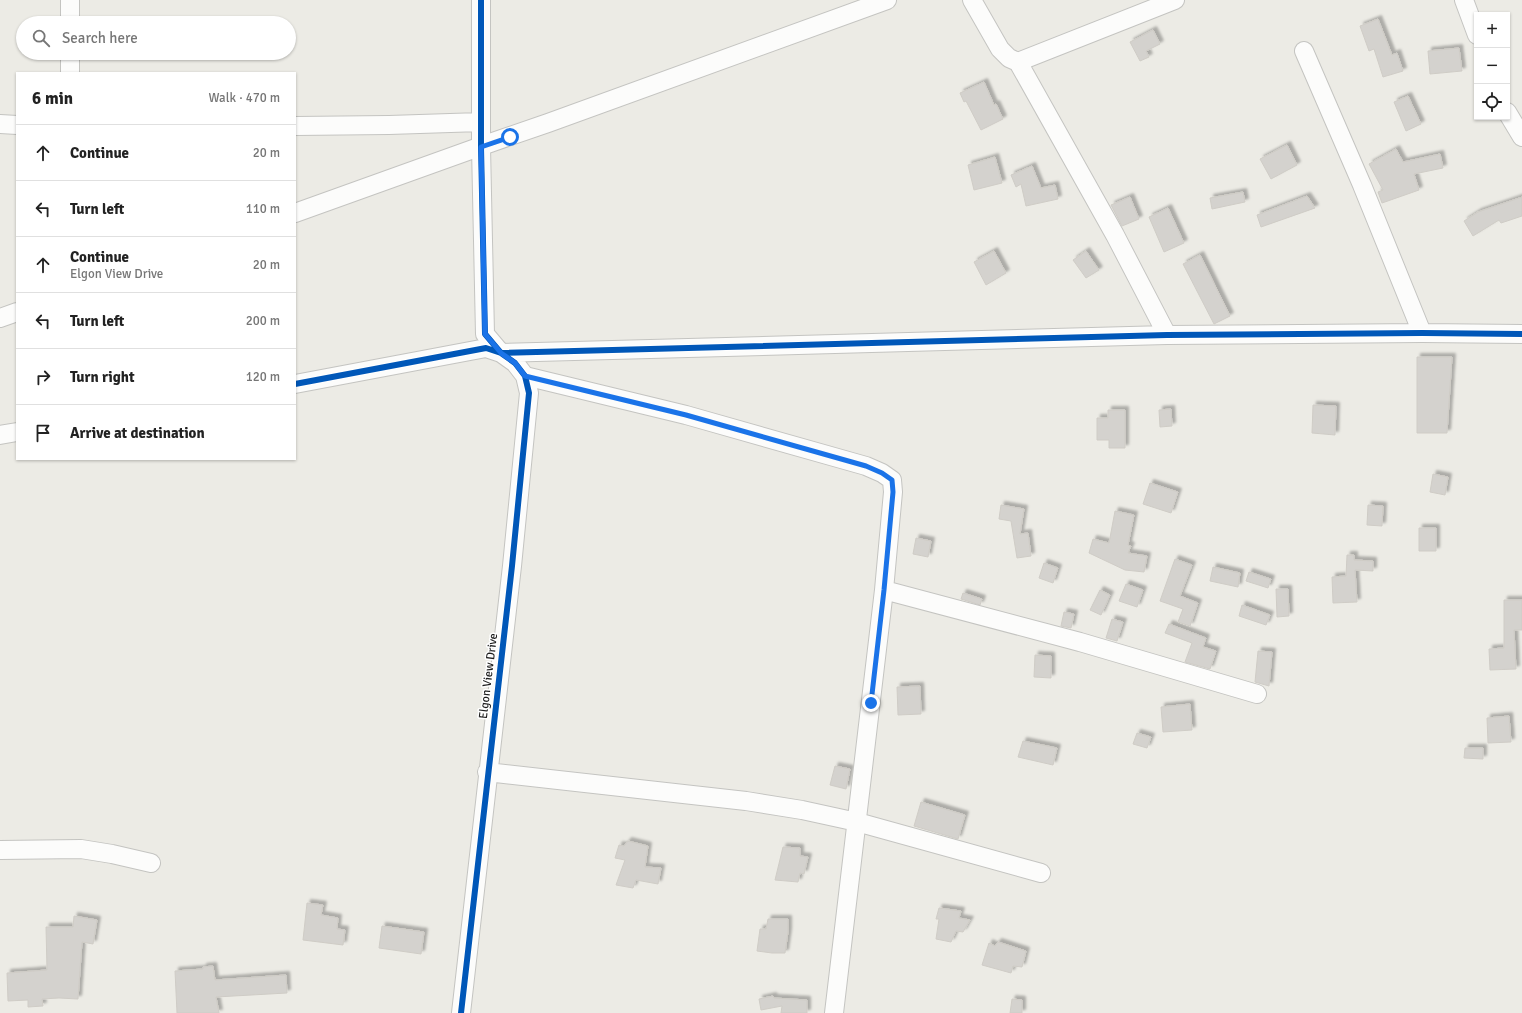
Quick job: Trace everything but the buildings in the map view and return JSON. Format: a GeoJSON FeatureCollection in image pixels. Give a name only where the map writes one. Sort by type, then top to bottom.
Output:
{"type":"FeatureCollection","features":[{"type":"Feature","properties":{"kind":"street"},"geometry":{"type":"LineString","coordinates":[[70,0],[70,16]]}},
{"type":"Feature","properties":{"kind":"street"},"geometry":{"type":"LineString","coordinates":[[481,0],[481,147],[485,334],[501,353]]}},
{"type":"Feature","properties":{"kind":"street"},"geometry":{"type":"LineString","coordinates":[[296,213],[887,0]]}},
{"type":"Feature","properties":{"kind":"street"},"geometry":{"type":"LineString","coordinates":[[972,0],[1000,50],[1008,58],[1018,62],[1111,229],[1167,335]]}},
{"type":"Feature","properties":{"kind":"street"},"geometry":{"type":"LineString","coordinates":[[1018,62],[1175,0]]}},
{"type":"Feature","properties":{"kind":"street"},"geometry":{"type":"LineString","coordinates":[[1464,0],[1474,27]]}},
{"type":"Feature","properties":{"kind":"street"},"geometry":{"type":"LineString","coordinates":[[1304,52],[1362,185],[1422,333]]}},
{"type":"Feature","properties":{"kind":"street"},"geometry":{"type":"LineString","coordinates":[[70,60],[70,72]]}},
{"type":"Feature","properties":{"kind":"street"},"geometry":{"type":"LineString","coordinates":[[1510,117],[1522,137]]}},
{"type":"Feature","properties":{"kind":"street"},"geometry":{"type":"LineString","coordinates":[[296,126],[481,122]]}},
{"type":"Feature","properties":{"kind":"street"},"geometry":{"type":"LineString","coordinates":[[0,124],[16,125]]}},
{"type":"Feature","properties":{"kind":"street"},"geometry":{"type":"LineString","coordinates":[[0,318],[16,312]]}},
{"type":"Feature","properties":{"kind":"street"},"geometry":{"type":"LineString","coordinates":[[296,384],[486,348],[501,353],[1167,335],[1422,333],[1522,334]]}},
{"type":"Feature","properties":{"kind":"street","name":"Elgon View Drive"},"geometry":{"type":"LineString","coordinates":[[460,1013],[512,566],[529,393],[525,376],[515,363],[501,353]]}},
{"type":"Feature","properties":{"kind":"street"},"geometry":{"type":"LineString","coordinates":[[525,376],[686,415],[866,466],[882,473],[892,480],[893,492],[884,590],[834,1013]]}},
{"type":"Feature","properties":{"kind":"street"},"geometry":{"type":"LineString","coordinates":[[0,435],[16,432]]}},
{"type":"Feature","properties":{"kind":"street"},"geometry":{"type":"LineString","coordinates":[[884,590],[1080,642],[1257,694]]}},
{"type":"Feature","properties":{"kind":"street"},"geometry":{"type":"LineString","coordinates":[[487,772],[746,800],[802,810],[857,822],[1042,873]]}},
{"type":"Feature","properties":{"kind":"street"},"geometry":{"type":"LineString","coordinates":[[0,850],[81,849],[112,854],[150,864]]}},
{"type":"Feature","properties":{"kind":"cycle path"},"geometry":{"type":"LineString","coordinates":[[461,1013],[512,566],[529,393],[525,376],[515,363],[501,353],[485,334],[481,147],[481,0]]}},
{"type":"Feature","properties":{"kind":"cycle path"},"geometry":{"type":"LineString","coordinates":[[296,384],[486,348],[501,353],[1167,335],[1422,333],[1522,334]]}},
{"type":"Feature","properties":{"kind":"route"},"geometry":{"type":"LineString","coordinates":[[510,137],[481,147],[485,334],[501,353],[515,363],[525,376],[686,415],[866,466],[882,473],[892,480],[893,492],[884,590],[871,703]]}}]}
